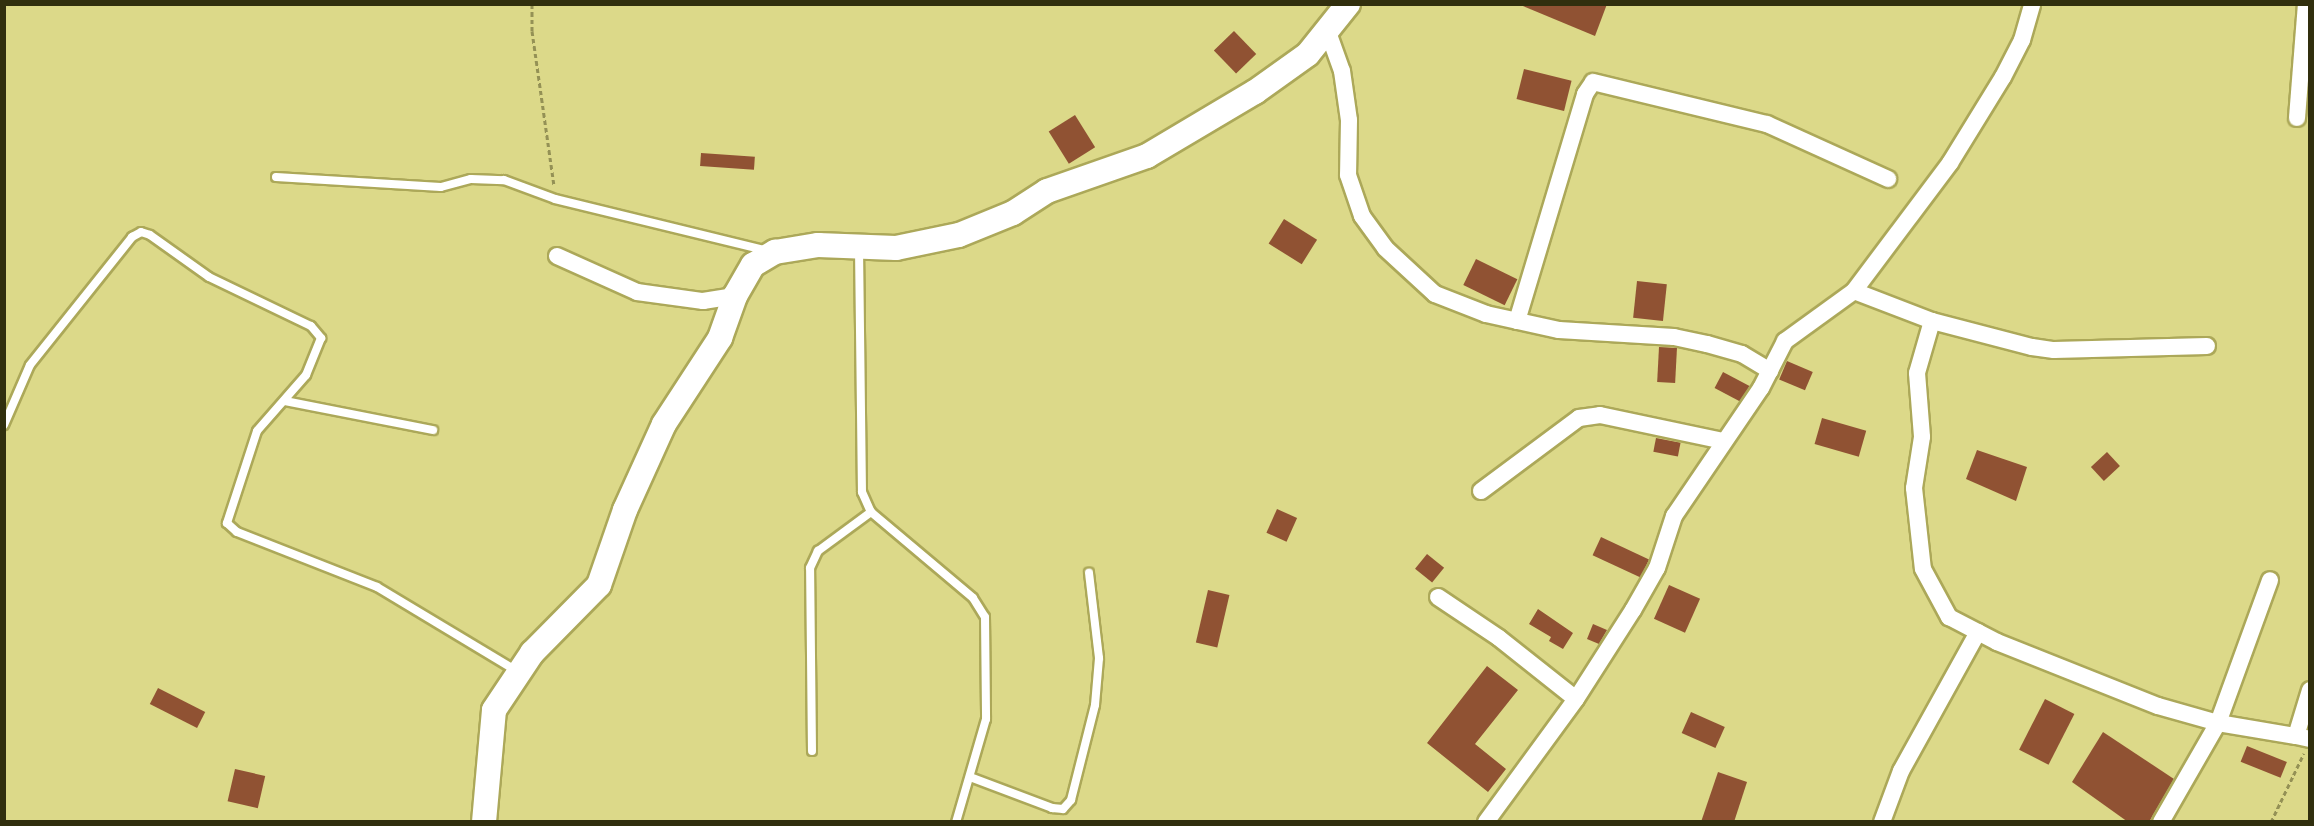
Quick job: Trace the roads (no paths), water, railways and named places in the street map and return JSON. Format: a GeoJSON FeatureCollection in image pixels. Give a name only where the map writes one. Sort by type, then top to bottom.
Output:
{"type":"FeatureCollection","features":[{"type":"Feature","properties":{"kind":"street"},"geometry":{"type":"LineString","coordinates":[[484,822],[494,710],[532,653],[599,585],[625,510],[664,424],[720,338],[735,296],[753,265],[776,252],[818,245],[896,248],[959,235],[1013,213],[1047,191],[1147,156],[1256,92],[1308,54],[1328,32],[1348,4]]}},
{"type":"Feature","properties":{"kind":"street"},"geometry":{"type":"LineString","coordinates":[[1486,822],[1576,699],[1652,577],[1674,516],[1770,371],[1785,341],[1854,291],[1974,127],[2022,40],[2032,4]]}},
{"type":"Feature","properties":{"kind":"street"},"geometry":{"type":"LineString","coordinates":[[2297,118],[2306,4]]}},
{"type":"Feature","properties":{"kind":"street"},"geometry":{"type":"LineString","coordinates":[[1328,32],[1342,71],[1349,120],[1348,175],[1362,216],[1385,248],[1435,294],[1486,314],[1559,330],[1674,338],[1707,344],[1742,354],[1770,371]]}},
{"type":"Feature","properties":{"kind":"street"},"geometry":{"type":"LineString","coordinates":[[1517,321],[1585,94],[1593,82],[1767,124],[1888,179]]}},
{"type":"Feature","properties":{"kind":"street"},"geometry":{"type":"LineString","coordinates":[[557,256],[637,292],[703,301],[735,296]]}},
{"type":"Feature","properties":{"kind":"street"},"geometry":{"type":"LineString","coordinates":[[1854,291],[1932,321],[2054,350],[2207,346]]}},
{"type":"Feature","properties":{"kind":"street"},"geometry":{"type":"LineString","coordinates":[[1932,321],[1917,373],[1922,437],[1914,488],[1923,569],[1949,616],[1978,632],[2158,706],[2218,723],[2303,742],[2310,690]]}},
{"type":"Feature","properties":{"kind":"street"},"geometry":{"type":"LineString","coordinates":[[1481,491],[1579,418],[1599,415],[1723,441]]}},
{"type":"Feature","properties":{"kind":"street"},"geometry":{"type":"LineString","coordinates":[[2161,822],[2218,723],[2270,580]]}},
{"type":"Feature","properties":{"kind":"street"},"geometry":{"type":"LineString","coordinates":[[1438,597],[1499,638],[1576,699]]}},
{"type":"Feature","properties":{"kind":"street"},"geometry":{"type":"LineString","coordinates":[[1882,822],[1901,771],[1978,632]]}},
{"type":"Feature","properties":{"kind":"lane"},"geometry":{"type":"LineString","coordinates":[[276,177],[441,187],[486,178],[504,180],[555,199],[776,252]]}},
{"type":"Feature","properties":{"kind":"lane"},"geometry":{"type":"LineString","coordinates":[[4,425],[30,364],[132,237],[141,232],[218,282],[319,332],[321,345],[306,375],[257,431],[227,523],[237,532],[378,587],[519,672]]}},
{"type":"Feature","properties":{"kind":"lane"},"geometry":{"type":"LineString","coordinates":[[859,248],[859,466],[862,492],[871,512],[973,598],[985,617],[986,719],[956,822]]}},
{"type":"Feature","properties":{"kind":"lane"},"geometry":{"type":"LineString","coordinates":[[285,401],[433,430]]}},
{"type":"Feature","properties":{"kind":"lane"},"geometry":{"type":"LineString","coordinates":[[812,751],[810,568],[818,550],[871,512]]}},
{"type":"Feature","properties":{"kind":"lane"},"geometry":{"type":"LineString","coordinates":[[970,777],[1052,808],[1063,809],[1071,800],[1095,705],[1099,658],[1089,573]]}}]}
